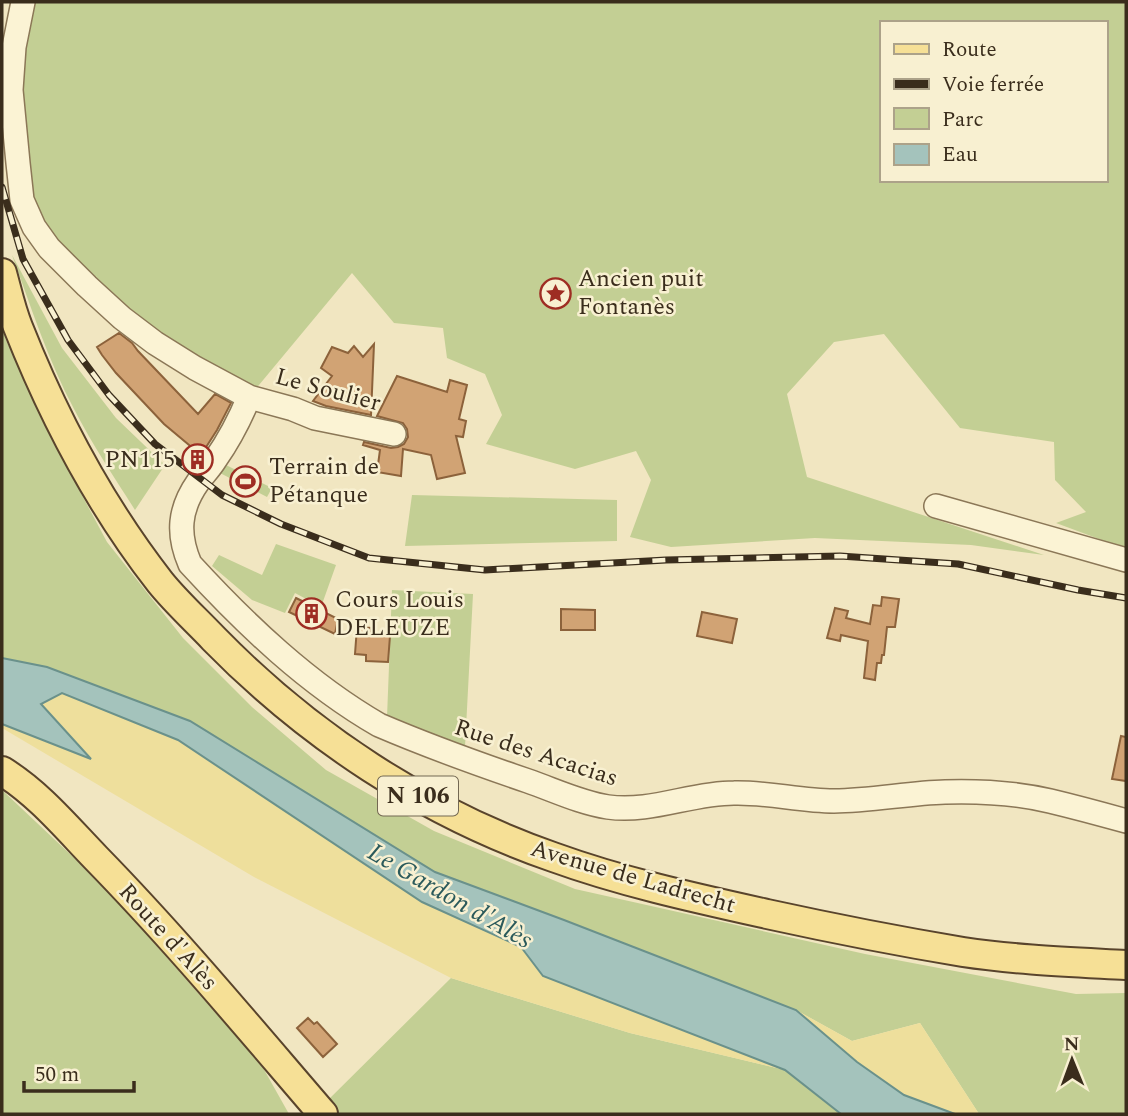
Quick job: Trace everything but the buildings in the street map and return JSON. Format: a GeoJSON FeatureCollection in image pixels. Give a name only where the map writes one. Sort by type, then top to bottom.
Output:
{"type":"FeatureCollection","features":[{"type":"Feature","properties":{"kind":"main road","name":"Avenue de Ladrecht"},"geometry":{"type":"LineString","coordinates":[[2,272],[17,324],[55,413],[108,510],[162,584],[235,660],[273,694],[313,727],[390,780],[457,817],[503,838],[551,857],[639,883],[787,918],[953,950],[1079,963],[1126,962]]}},
{"type":"Feature","properties":{"kind":"main road","name":"Route d'Alès"},"geometry":{"type":"LineString","coordinates":[[2,771],[50,809],[144,907],[323,1114]]}},
{"type":"Feature","properties":{"kind":"street","name":"Le Soulier"},"geometry":{"type":"LineString","coordinates":[[23,2],[14,47],[12,90],[22,200],[34,227],[49,248],[122,318],[195,368],[249,397],[315,418],[394,434]]}},
{"type":"Feature","properties":{"kind":"street","name":"Rue des Acacias"},"geometry":{"type":"LineString","coordinates":[[249,397],[228,440],[191,492],[181,528],[183,547],[190,564],[271,645],[359,714],[379,725],[537,785],[607,807],[655,806],[724,793],[851,801],[943,792],[979,792],[1047,800],[1126,821]]}},
{"type":"Feature","properties":{"kind":"street"},"geometry":{"type":"LineString","coordinates":[[936,506],[1126,560]]}},
{"type":"Feature","properties":{"kind":"green space"},"geometry":{"type":"Polygon","coordinates":[[[10,2],[1126,2],[1126,549],[1056,523],[1086,512],[1055,480],[1054,442],[960,428],[884,334],[834,342],[787,394],[807,477],[1044,555],[971,545],[815,538],[671,547],[630,537],[651,480],[636,451],[575,469],[486,444],[502,415],[485,374],[447,358],[443,328],[394,323],[352,273],[249,397],[37,249],[2,89],[10,2]]]}},
{"type":"Feature","properties":{"kind":"green space"},"geometry":{"type":"Polygon","coordinates":[[[12,255],[62,348],[116,418],[165,465],[135,510],[88,435],[56,372],[12,255]]]}},
{"type":"Feature","properties":{"kind":"green space"},"geometry":{"type":"Polygon","coordinates":[[[2,327],[68,469],[107,542],[183,638],[252,707],[326,770],[434,831],[575,889],[865,954],[1076,994],[1126,993],[1126,1114],[979,1114],[920,1023],[852,1041],[796,1010],[435,872],[190,721],[47,667],[2,658],[2,327]]]}},
{"type":"Feature","properties":{"kind":"green space","name":"Terrain de Pétanque"},"geometry":{"type":"Polygon","coordinates":[[[224,464],[272,488],[267,497],[220,473],[224,464]]]}},
{"type":"Feature","properties":{"kind":"green space"},"geometry":{"type":"Polygon","coordinates":[[[412,495],[617,500],[617,541],[405,546],[412,495]]]}},
{"type":"Feature","properties":{"kind":"green space"},"geometry":{"type":"Polygon","coordinates":[[[276,544],[336,565],[321,607],[295,593],[285,613],[252,600],[212,566],[219,555],[262,575],[276,544]]]}},
{"type":"Feature","properties":{"kind":"green space"},"geometry":{"type":"Polygon","coordinates":[[[392,590],[473,594],[465,747],[387,717],[392,590]]]}},
{"type":"Feature","properties":{"kind":"green space"},"geometry":{"type":"Polygon","coordinates":[[[2,790],[105,887],[262,1066],[289,1114],[2,1114],[2,790]]]}},
{"type":"Feature","properties":{"kind":"green space"},"geometry":{"type":"Polygon","coordinates":[[[451,978],[630,1033],[785,1070],[841,1114],[323,1114],[319,1109],[451,978]]]}},
{"type":"Feature","properties":{"kind":"sand"},"geometry":{"type":"Polygon","coordinates":[[[62,693],[178,740],[422,902],[521,947],[543,976],[785,1070],[630,1033],[451,978],[254,877],[2,728],[2,710],[62,693]]]}},
{"type":"Feature","properties":{"kind":"sand"},"geometry":{"type":"Polygon","coordinates":[[[796,1010],[852,1041],[920,1023],[979,1114],[955,1114],[904,1095],[857,1062],[796,1010]]]}},
{"type":"Feature","properties":{"kind":"water","name":"Le Gardon d'Alès"},"geometry":{"type":"Polygon","coordinates":[[[2,658],[47,667],[190,721],[435,872],[796,1010],[857,1062],[904,1095],[955,1114],[841,1114],[785,1070],[543,976],[521,947],[422,902],[178,740],[62,693],[41,704],[91,759],[2,724],[2,658]]]}},
{"type":"Feature","properties":{"kind":"railway"},"geometry":{"type":"LineString","coordinates":[[2,187],[23,259],[68,340],[109,395],[155,444],[222,495],[281,524],[369,558],[485,570],[666,560],[840,556],[958,564],[1126,598]]}},
{"type":"Feature","properties":{"kind":"place","name":"Ancien puit Fontanès"},"geometry":{"type":"Point","coordinates":[555,293]}},
{"type":"Feature","properties":{"kind":"place","name":"PN115"},"geometry":{"type":"Point","coordinates":[198,460]}},
{"type":"Feature","properties":{"kind":"place","name":"Terrain de Pétanque"},"geometry":{"type":"Point","coordinates":[246,481]}},
{"type":"Feature","properties":{"kind":"place","name":"Cours Louis DELEUZE"},"geometry":{"type":"Point","coordinates":[312,614]}}]}
